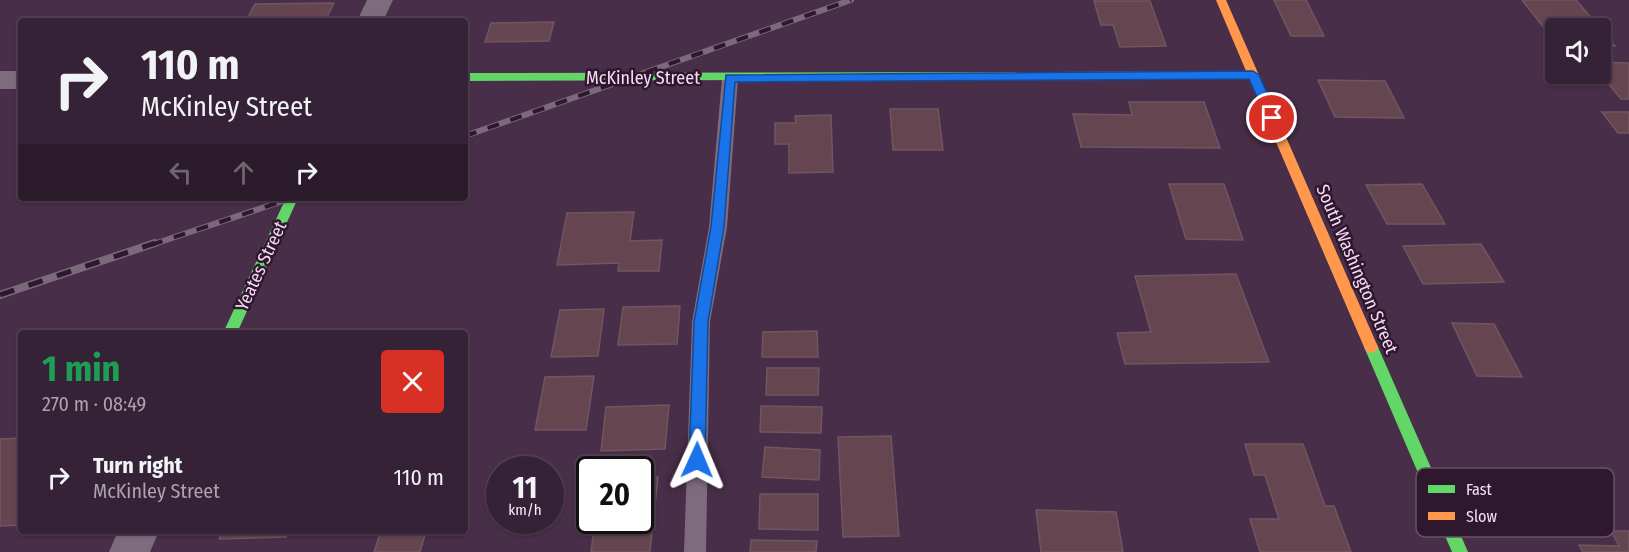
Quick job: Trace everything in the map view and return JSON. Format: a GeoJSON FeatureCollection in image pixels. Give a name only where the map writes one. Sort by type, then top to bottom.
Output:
{"type":"FeatureCollection","features":[{"type":"Feature","properties":{"kind":"street"},"geometry":{"type":"LineString","coordinates":[[371,18],[380,0]]}},
{"type":"Feature","properties":{"kind":"street","name":"South Washington Street"},"geometry":{"type":"LineString","coordinates":[[1221,0],[1424,468]]}},
{"type":"Feature","properties":{"kind":"street","name":"McKinley Street"},"geometry":{"type":"LineString","coordinates":[[468,77],[1253,75]]}},
{"type":"Feature","properties":{"kind":"street"},"geometry":{"type":"LineString","coordinates":[[0,80],[18,80]]}},
{"type":"Feature","properties":{"kind":"street","name":"Yeates Street"},"geometry":{"type":"LineString","coordinates":[[231,330],[291,201]]}},
{"type":"Feature","properties":{"kind":"street"},"geometry":{"type":"LineString","coordinates":[[129,552],[138,534]]}},
{"type":"Feature","properties":{"kind":"street","name":"South Washington Street"},"geometry":{"type":"LineString","coordinates":[[1453,537],[1460,552]]}},
{"type":"Feature","properties":{"kind":"lane"},"geometry":{"type":"LineString","coordinates":[[695,552],[701,322],[718,227],[730,78]]}},
{"type":"Feature","properties":{"kind":"building"},"geometry":{"type":"Polygon","coordinates":[[[1274,0],[1306,0],[1324,36],[1291,36],[1274,0]]]}},
{"type":"Feature","properties":{"kind":"building"},"geometry":{"type":"Polygon","coordinates":[[[1522,0],[1576,0],[1591,18],[1545,18],[1545,29],[1522,0]]]}},
{"type":"Feature","properties":{"kind":"building"},"geometry":{"type":"Polygon","coordinates":[[[1094,1],[1150,1],[1166,46],[1120,47],[1113,25],[1101,25],[1094,1]]]}},
{"type":"Feature","properties":{"kind":"building"},"geometry":{"type":"Polygon","coordinates":[[[334,3],[326,18],[248,18],[255,4],[334,3]]]}},
{"type":"Feature","properties":{"kind":"building"},"geometry":{"type":"Polygon","coordinates":[[[554,22],[549,41],[485,42],[491,23],[554,22]]]}},
{"type":"Feature","properties":{"kind":"building"},"geometry":{"type":"Polygon","coordinates":[[[1611,62],[1629,63],[1629,99],[1621,99],[1609,84],[1611,84],[1611,62]]]}},
{"type":"Feature","properties":{"kind":"building"},"geometry":{"type":"Polygon","coordinates":[[[1318,80],[1385,81],[1404,118],[1335,117],[1318,80]]]}},
{"type":"Feature","properties":{"kind":"building"},"geometry":{"type":"Polygon","coordinates":[[[1129,102],[1204,102],[1220,148],[1081,147],[1073,114],[1132,115],[1129,102]]]}},
{"type":"Feature","properties":{"kind":"building"},"geometry":{"type":"Polygon","coordinates":[[[890,109],[938,109],[943,150],[893,150],[890,109]]]}},
{"type":"Feature","properties":{"kind":"building"},"geometry":{"type":"Polygon","coordinates":[[[1602,112],[1629,112],[1629,133],[1618,133],[1602,112]]]}},
{"type":"Feature","properties":{"kind":"building"},"geometry":{"type":"Polygon","coordinates":[[[831,115],[833,172],[789,173],[789,144],[775,144],[775,123],[796,123],[795,116],[831,115]]]}},
{"type":"Feature","properties":{"kind":"building"},"geometry":{"type":"Polygon","coordinates":[[[1169,184],[1224,184],[1243,240],[1186,239],[1169,184]]]}},
{"type":"Feature","properties":{"kind":"building"},"geometry":{"type":"Polygon","coordinates":[[[1422,184],[1445,224],[1387,224],[1366,185],[1422,184]]]}},
{"type":"Feature","properties":{"kind":"building"},"geometry":{"type":"Polygon","coordinates":[[[634,212],[630,241],[662,240],[659,271],[618,271],[619,263],[557,265],[567,213],[634,212]]]}},
{"type":"Feature","properties":{"kind":"building"},"geometry":{"type":"Polygon","coordinates":[[[1481,244],[1504,282],[1423,284],[1403,246],[1481,244]]]}},
{"type":"Feature","properties":{"kind":"building"},"geometry":{"type":"Polygon","coordinates":[[[1236,274],[1269,362],[1125,364],[1117,333],[1151,332],[1135,276],[1236,274]]]}},
{"type":"Feature","properties":{"kind":"building"},"geometry":{"type":"Polygon","coordinates":[[[680,306],[677,344],[618,345],[623,307],[680,306]]]}},
{"type":"Feature","properties":{"kind":"building"},"geometry":{"type":"Polygon","coordinates":[[[604,309],[598,356],[551,357],[560,310],[604,309]]]}},
{"type":"Feature","properties":{"kind":"building"},"geometry":{"type":"Polygon","coordinates":[[[1452,323],[1494,324],[1522,377],[1477,376],[1452,323]]]}},
{"type":"Feature","properties":{"kind":"building"},"geometry":{"type":"Polygon","coordinates":[[[817,331],[818,357],[762,357],[763,332],[817,331]]]}},
{"type":"Feature","properties":{"kind":"building"},"geometry":{"type":"Polygon","coordinates":[[[767,368],[819,368],[818,395],[766,395],[767,368]]]}},
{"type":"Feature","properties":{"kind":"building"},"geometry":{"type":"Polygon","coordinates":[[[594,376],[586,430],[535,430],[545,377],[594,376]]]}},
{"type":"Feature","properties":{"kind":"building"},"geometry":{"type":"Polygon","coordinates":[[[669,405],[665,449],[601,451],[606,407],[669,405]]]}},
{"type":"Feature","properties":{"kind":"building"},"geometry":{"type":"Polygon","coordinates":[[[761,406],[822,407],[821,433],[760,432],[761,406]]]}},
{"type":"Feature","properties":{"kind":"building"},"geometry":{"type":"Polygon","coordinates":[[[891,436],[899,536],[843,537],[838,437],[891,436]]]}},
{"type":"Feature","properties":{"kind":"building"},"geometry":{"type":"Polygon","coordinates":[[[18,438],[18,525],[0,526],[0,439],[18,438]]]}},
{"type":"Feature","properties":{"kind":"building"},"geometry":{"type":"Polygon","coordinates":[[[1245,444],[1303,444],[1325,506],[1334,506],[1351,552],[1260,552],[1250,519],[1279,519],[1265,475],[1254,475],[1245,444]]]}},
{"type":"Feature","properties":{"kind":"building"},"geometry":{"type":"Polygon","coordinates":[[[765,447],[820,450],[819,480],[762,477],[765,447]]]}},
{"type":"Feature","properties":{"kind":"building"},"geometry":{"type":"Polygon","coordinates":[[[654,477],[658,477],[654,514],[654,477]]]}},
{"type":"Feature","properties":{"kind":"building"},"geometry":{"type":"Polygon","coordinates":[[[760,494],[818,494],[818,530],[759,529],[760,494]]]}},
{"type":"Feature","properties":{"kind":"building"},"geometry":{"type":"Polygon","coordinates":[[[1036,510],[1116,512],[1123,552],[1041,552],[1036,510]]]}},
{"type":"Feature","properties":{"kind":"building"},"geometry":{"type":"Polygon","coordinates":[[[1614,531],[1629,531],[1629,552],[1583,552],[1579,545],[1619,546],[1614,531]]]}},
{"type":"Feature","properties":{"kind":"building"},"geometry":{"type":"Polygon","coordinates":[[[221,534],[287,534],[286,537],[219,539],[221,534]]]}},
{"type":"Feature","properties":{"kind":"building"},"geometry":{"type":"Polygon","coordinates":[[[380,534],[425,534],[420,552],[374,552],[380,534]]]}},
{"type":"Feature","properties":{"kind":"building"},"geometry":{"type":"Polygon","coordinates":[[[593,534],[652,534],[650,552],[591,552],[593,534]]]}},
{"type":"Feature","properties":{"kind":"building"},"geometry":{"type":"Polygon","coordinates":[[[751,540],[817,541],[816,552],[750,552],[751,540]]]}},
{"type":"Feature","properties":{"kind":"railway"},"geometry":{"type":"LineString","coordinates":[[468,135],[851,0]]}},
{"type":"Feature","properties":{"kind":"railway"},"geometry":{"type":"LineString","coordinates":[[151,245],[283,201]]}},
{"type":"Feature","properties":{"kind":"railway"},"geometry":{"type":"LineString","coordinates":[[0,295],[155,243]]}},
{"type":"Feature","properties":{"kind":"traffic: fast"},"geometry":{"type":"LineString","coordinates":[[468,77],[1061,76]]}},
{"type":"Feature","properties":{"kind":"traffic: fast"},"geometry":{"type":"LineString","coordinates":[[231,330],[291,201]]}},
{"type":"Feature","properties":{"kind":"traffic: fast"},"geometry":{"type":"LineString","coordinates":[[1371,347],[1424,468]]}},
{"type":"Feature","properties":{"kind":"traffic: fast"},"geometry":{"type":"LineString","coordinates":[[1453,537],[1460,552]]}},
{"type":"Feature","properties":{"kind":"traffic: slow"},"geometry":{"type":"LineString","coordinates":[[1221,0],[1371,347]]}},
{"type":"Feature","properties":{"kind":"traffic: slow"},"geometry":{"type":"LineString","coordinates":[[1061,76],[1253,75]]}},
{"type":"Feature","properties":{"kind":"route"},"geometry":{"type":"LineString","coordinates":[[697,460],[701,322],[718,227],[730,78],[1253,75],[1272,118]]}}]}
